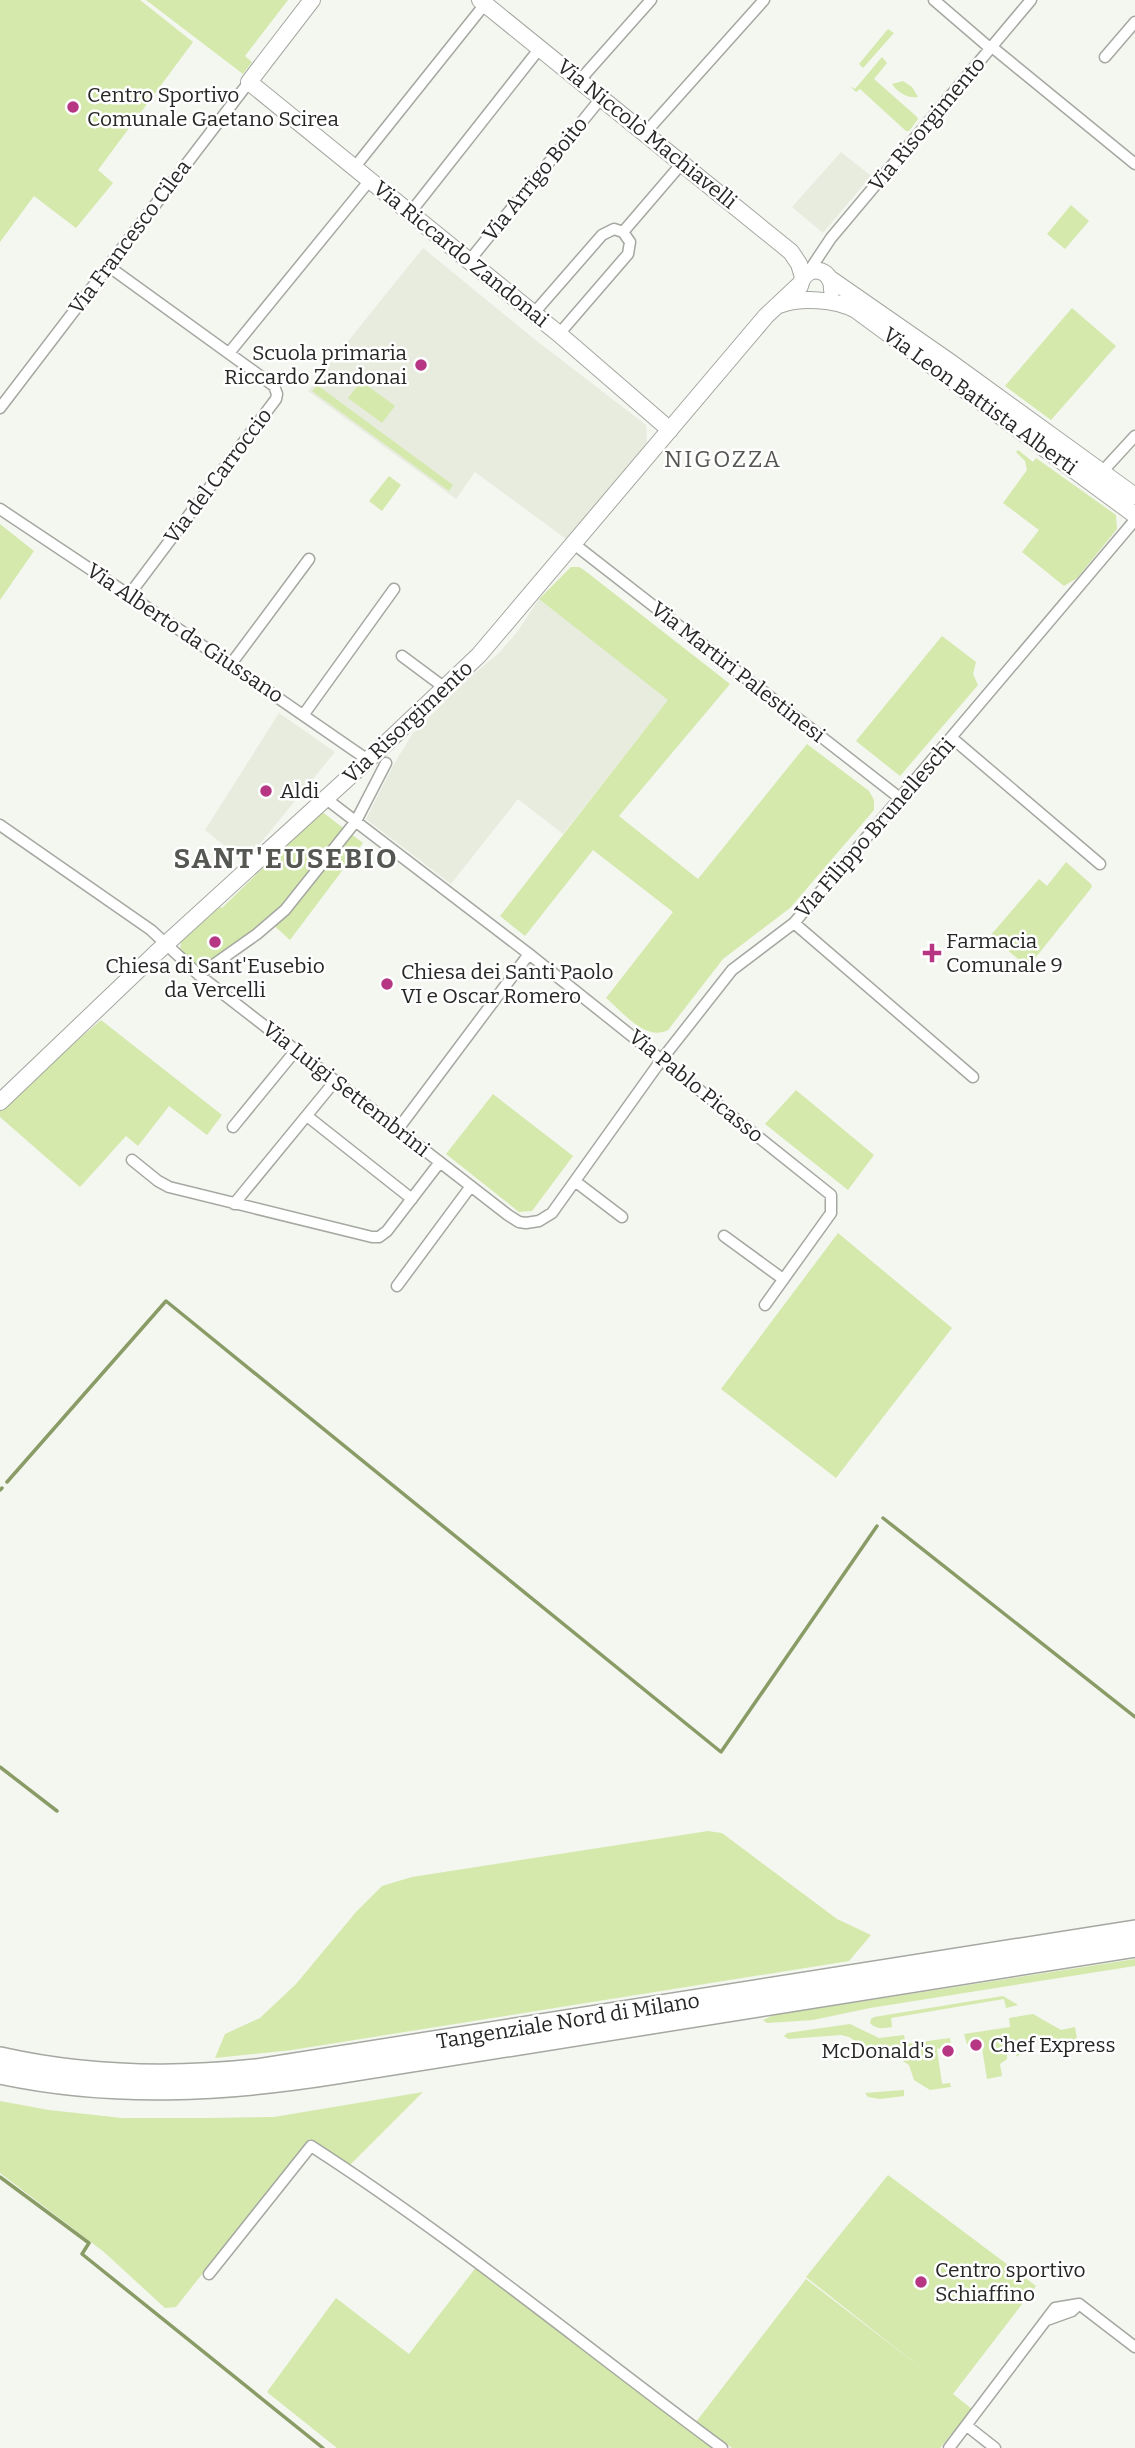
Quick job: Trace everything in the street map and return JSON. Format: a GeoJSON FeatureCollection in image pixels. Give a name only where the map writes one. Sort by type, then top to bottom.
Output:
{"type":"FeatureCollection","features":[{"type":"Feature","properties":{"kind":"highway","name":"Tangenziale Nord di Milano"},"geometry":{"type":"LineString","coordinates":[[0,2058],[56,2068],[115,2074],[174,2075],[256,2070],[1135,1931]]}},
{"type":"Feature","properties":{"kind":"highway","name":"Tangenziale Nord di Milano"},"geometry":{"type":"LineString","coordinates":[[0,2073],[52,2082],[123,2089],[195,2090],[267,2084],[1135,1946]]}},
{"type":"Feature","properties":{"kind":"street","name":"Via Francesco Cilea"},"geometry":{"type":"LineString","coordinates":[[0,408],[312,0]]}},
{"type":"Feature","properties":{"kind":"street"},"geometry":{"type":"LineString","coordinates":[[580,80],[651,0]]}},
{"type":"Feature","properties":{"kind":"street"},"geometry":{"type":"LineString","coordinates":[[646,132],[764,0]]}},
{"type":"Feature","properties":{"kind":"street"},"geometry":{"type":"LineString","coordinates":[[934,0],[1134,161]]}},
{"type":"Feature","properties":{"kind":"street","name":"Via Risorgimento"},"geometry":{"type":"LineString","coordinates":[[0,1102],[165,945],[445,688],[497,636],[776,305],[814,277],[831,238],[1031,0]]}},
{"type":"Feature","properties":{"kind":"street"},"geometry":{"type":"LineString","coordinates":[[354,167],[483,2]]}},
{"type":"Feature","properties":{"kind":"street","name":"Via Niccolò Machiavelli"},"geometry":{"type":"LineString","coordinates":[[483,2],[791,252],[799,264],[814,277],[802,295],[815,302]]}},
{"type":"Feature","properties":{"kind":"street"},"geometry":{"type":"LineString","coordinates":[[1105,57],[1135,22]]}},
{"type":"Feature","properties":{"kind":"street"},"geometry":{"type":"LineString","coordinates":[[410,213],[540,48]]}},
{"type":"Feature","properties":{"kind":"street","name":"Via Riccardo Zandonai"},"geometry":{"type":"LineString","coordinates":[[249,82],[534,313],[670,430]]}},
{"type":"Feature","properties":{"kind":"street","name":"Via Arrigo Boito"},"geometry":{"type":"LineString","coordinates":[[469,261],[602,97]]}},
{"type":"Feature","properties":{"kind":"street"},"geometry":{"type":"LineString","coordinates":[[623,232],[683,162]]}},
{"type":"Feature","properties":{"kind":"street"},"geometry":{"type":"LineString","coordinates":[[229,353],[370,180]]}},
{"type":"Feature","properties":{"kind":"street"},"geometry":{"type":"LineString","coordinates":[[534,313],[602,235],[614,229],[623,232],[630,242],[628,254],[559,334]]}},
{"type":"Feature","properties":{"kind":"street","name":"Via del Carroccio"},"geometry":{"type":"LineString","coordinates":[[107,266],[274,386],[277,394],[276,399],[129,595]]}},
{"type":"Feature","properties":{"kind":"street"},"geometry":{"type":"LineString","coordinates":[[776,305],[798,301],[815,302],[831,294],[814,277]]}},
{"type":"Feature","properties":{"kind":"street","name":"Via Leon Battista Alberti"},"geometry":{"type":"LineString","coordinates":[[814,277],[950,362],[1135,496]]}},
{"type":"Feature","properties":{"kind":"street","name":"Via Leon Battista Alberti"},"geometry":{"type":"LineString","coordinates":[[815,302],[837,303],[856,310],[1135,515]]}},
{"type":"Feature","properties":{"kind":"street"},"geometry":{"type":"LineString","coordinates":[[1101,473],[1135,436]]}},
{"type":"Feature","properties":{"kind":"street","name":"Via Alberto da Giussano"},"geometry":{"type":"LineString","coordinates":[[0,509],[231,664],[368,760]]}},
{"type":"Feature","properties":{"kind":"street","name":"Via Filippo Brunelleschi"},"geometry":{"type":"LineString","coordinates":[[532,1223],[539,1222],[552,1213],[662,1059],[732,970],[794,923],[1135,520]]}},
{"type":"Feature","properties":{"kind":"street","name":"Via Martiri Palestinesi"},"geometry":{"type":"LineString","coordinates":[[574,544],[901,799]]}},
{"type":"Feature","properties":{"kind":"street"},"geometry":{"type":"LineString","coordinates":[[231,664],[309,559]]}},
{"type":"Feature","properties":{"kind":"street"},"geometry":{"type":"LineString","coordinates":[[304,714],[394,589]]}},
{"type":"Feature","properties":{"kind":"street"},"geometry":{"type":"LineString","coordinates":[[402,656],[445,688]]}},
{"type":"Feature","properties":{"kind":"street"},"geometry":{"type":"LineString","coordinates":[[953,738],[1100,864]]}},
{"type":"Feature","properties":{"kind":"street"},"geometry":{"type":"LineString","coordinates":[[199,975],[285,911],[356,821],[386,763]]}},
{"type":"Feature","properties":{"kind":"street","name":"Via Pablo Picasso"},"geometry":{"type":"LineString","coordinates":[[325,798],[662,1059],[831,1195],[831,1213],[765,1306]]}},
{"type":"Feature","properties":{"kind":"street","name":"Via Luigi Settembrini"},"geometry":{"type":"LineString","coordinates":[[0,825],[151,930],[199,975],[519,1222],[532,1223]]}},
{"type":"Feature","properties":{"kind":"street"},"geometry":{"type":"LineString","coordinates":[[794,923],[973,1077]]}},
{"type":"Feature","properties":{"kind":"street"},"geometry":{"type":"LineString","coordinates":[[398,1129],[528,954]]}},
{"type":"Feature","properties":{"kind":"street"},"geometry":{"type":"LineString","coordinates":[[233,1127],[296,1050]]}},
{"type":"Feature","properties":{"kind":"street"},"geometry":{"type":"LineString","coordinates":[[0,1091],[26,1076]]}},
{"type":"Feature","properties":{"kind":"street"},"geometry":{"type":"LineString","coordinates":[[234,1204],[335,1081]]}},
{"type":"Feature","properties":{"kind":"street"},"geometry":{"type":"LineString","coordinates":[[307,1116],[412,1199]]}},
{"type":"Feature","properties":{"kind":"street"},"geometry":{"type":"LineString","coordinates":[[132,1160],[163,1185],[379,1237],[387,1231],[440,1162]]}},
{"type":"Feature","properties":{"kind":"street"},"geometry":{"type":"LineString","coordinates":[[576,1182],[622,1217]]}},
{"type":"Feature","properties":{"kind":"street"},"geometry":{"type":"LineString","coordinates":[[397,1286],[471,1186]]}},
{"type":"Feature","properties":{"kind":"street"},"geometry":{"type":"LineString","coordinates":[[724,1236],[783,1279]]}},
{"type":"Feature","properties":{"kind":"street"},"geometry":{"type":"LineString","coordinates":[[209,2274],[311,2146],[374,2187],[531,2301],[722,2448]]}},
{"type":"Feature","properties":{"kind":"street"},"geometry":{"type":"LineString","coordinates":[[949,2448],[1055,2308],[1079,2304],[1135,2347]]}},
{"type":"Feature","properties":{"kind":"street"},"geometry":{"type":"LineString","coordinates":[[967,2426],[995,2448]]}},
{"type":"Feature","properties":{"kind":"shaded area"},"geometry":{"type":"Polygon","coordinates":[[[841,152],[871,176],[823,233],[792,207],[841,152]]]}},
{"type":"Feature","properties":{"kind":"shaded area"},"geometry":{"type":"Polygon","coordinates":[[[423,248],[533,338],[646,425],[647,445],[566,539],[475,472],[456,499],[308,391],[423,248]]]}},
{"type":"Feature","properties":{"kind":"shaded area"},"geometry":{"type":"Polygon","coordinates":[[[539,599],[669,699],[563,834],[518,799],[451,884],[366,819],[413,733],[469,678],[499,653],[518,631],[539,599]]]}},
{"type":"Feature","properties":{"kind":"shaded area","name":"Aldi"},"geometry":{"type":"Polygon","coordinates":[[[279,713],[335,752],[245,862],[205,830],[279,713]]]}},
{"type":"Feature","properties":{"kind":"green space","name":"Centro Sportivo Comunale Gaetano Scirea"},"geometry":{"type":"Polygon","coordinates":[[[0,0],[140,0],[193,42],[98,170],[113,183],[76,228],[34,196],[0,242],[0,0]]]}},
{"type":"Feature","properties":{"kind":"green space"},"geometry":{"type":"Polygon","coordinates":[[[146,0],[288,0],[245,56],[252,62],[243,74],[146,0]]]}},
{"type":"Feature","properties":{"kind":"green space"},"geometry":{"type":"Polygon","coordinates":[[[888,29],[894,33],[863,68],[859,64],[888,29]]]}},
{"type":"Feature","properties":{"kind":"green space"},"geometry":{"type":"Polygon","coordinates":[[[882,57],[887,63],[874,79],[916,116],[918,119],[909,131],[860,89],[856,92],[850,86],[855,89],[882,57]]]}},
{"type":"Feature","properties":{"kind":"green space"},"geometry":{"type":"Polygon","coordinates":[[[903,81],[912,87],[918,97],[903,94],[892,84],[903,81]]]}},
{"type":"Feature","properties":{"kind":"green space"},"geometry":{"type":"Polygon","coordinates":[[[1071,205],[1089,221],[1065,249],[1047,234],[1071,205]]]}},
{"type":"Feature","properties":{"kind":"green space"},"geometry":{"type":"Polygon","coordinates":[[[1072,308],[1116,346],[1051,420],[1005,386],[1072,308]]]}},
{"type":"Feature","properties":{"kind":"green space"},"geometry":{"type":"Polygon","coordinates":[[[361,381],[395,406],[382,423],[348,398],[361,381]]]}},
{"type":"Feature","properties":{"kind":"green space"},"geometry":{"type":"Polygon","coordinates":[[[317,385],[453,485],[449,491],[312,391],[317,385]]]}},
{"type":"Feature","properties":{"kind":"green space"},"geometry":{"type":"Polygon","coordinates":[[[1018,450],[1033,462],[1036,458],[1116,515],[1117,529],[1077,578],[1064,586],[1022,552],[1039,530],[1003,503],[1027,470],[1025,461],[1016,452],[1018,450]]]}},
{"type":"Feature","properties":{"kind":"green space"},"geometry":{"type":"Polygon","coordinates":[[[389,476],[401,485],[382,511],[369,501],[389,476]]]}},
{"type":"Feature","properties":{"kind":"green space"},"geometry":{"type":"Polygon","coordinates":[[[0,524],[34,551],[0,600],[0,524]]]}},
{"type":"Feature","properties":{"kind":"green space"},"geometry":{"type":"Polygon","coordinates":[[[571,567],[584,570],[730,684],[619,816],[698,879],[807,744],[869,791],[874,800],[874,810],[790,908],[723,959],[668,1030],[659,1033],[642,1029],[606,998],[673,912],[593,850],[525,936],[500,916],[668,700],[539,599],[571,567]]]}},
{"type":"Feature","properties":{"kind":"green space"},"geometry":{"type":"Polygon","coordinates":[[[942,636],[976,662],[973,674],[978,685],[900,776],[856,741],[942,636]]]}},
{"type":"Feature","properties":{"kind":"green space"},"geometry":{"type":"Polygon","coordinates":[[[321,811],[363,843],[290,940],[269,921],[201,969],[180,952],[181,942],[222,908],[321,811]]]}},
{"type":"Feature","properties":{"kind":"green space"},"geometry":{"type":"Polygon","coordinates":[[[1066,862],[1092,887],[1028,967],[990,936],[1039,879],[1047,886],[1066,862]]]}},
{"type":"Feature","properties":{"kind":"green space"},"geometry":{"type":"Polygon","coordinates":[[[101,1020],[222,1115],[207,1135],[169,1106],[138,1146],[126,1136],[80,1187],[0,1117],[0,1111],[101,1020]]]}},
{"type":"Feature","properties":{"kind":"green space"},"geometry":{"type":"Polygon","coordinates":[[[796,1090],[874,1155],[848,1190],[765,1124],[796,1090]]]}},
{"type":"Feature","properties":{"kind":"green space"},"geometry":{"type":"Polygon","coordinates":[[[493,1094],[573,1156],[532,1211],[519,1212],[446,1154],[493,1094]]]}},
{"type":"Feature","properties":{"kind":"green space"},"geometry":{"type":"Polygon","coordinates":[[[838,1233],[952,1328],[836,1478],[721,1389],[838,1233]]]}},
{"type":"Feature","properties":{"kind":"green space"},"geometry":{"type":"Polygon","coordinates":[[[708,1831],[722,1833],[837,1919],[871,1935],[849,1961],[292,2050],[215,2058],[225,2034],[260,2018],[296,1984],[356,1912],[382,1886],[412,1877],[708,1831]]]}},
{"type":"Feature","properties":{"kind":"green space"},"geometry":{"type":"Polygon","coordinates":[[[1135,1959],[1135,1966],[870,2008],[813,2020],[767,2023],[763,2020],[774,2015],[1135,1959]]]}},
{"type":"Feature","properties":{"kind":"green space"},"geometry":{"type":"Polygon","coordinates":[[[1003,1996],[1018,2005],[1006,2008],[1004,1999],[891,2018],[892,2027],[889,2028],[870,2023],[874,2017],[1003,1996]]]}},
{"type":"Feature","properties":{"kind":"green space"},"geometry":{"type":"Polygon","coordinates":[[[1033,2014],[1061,2030],[1075,2027],[1078,2045],[1045,2038],[1030,2045],[1017,2057],[1014,2050],[1010,2050],[1011,2054],[1000,2064],[1002,2076],[987,2079],[981,2042],[967,2044],[964,2034],[1010,2027],[1009,2018],[1033,2014]]]}},
{"type":"Feature","properties":{"kind":"green space"},"geometry":{"type":"Polygon","coordinates":[[[850,2024],[879,2038],[904,2035],[906,2044],[950,2038],[951,2046],[937,2049],[942,2084],[950,2083],[951,2087],[930,2090],[914,2080],[909,2065],[878,2045],[866,2048],[841,2035],[788,2039],[784,2036],[787,2033],[850,2024]]]}},
{"type":"Feature","properties":{"kind":"green space"},"geometry":{"type":"Polygon","coordinates":[[[904,2090],[904,2096],[880,2099],[868,2097],[865,2093],[904,2090]]]}},
{"type":"Feature","properties":{"kind":"green space"},"geometry":{"type":"Polygon","coordinates":[[[423,2092],[348,2167],[309,2139],[176,2307],[165,2308],[104,2252],[0,2173],[0,2101],[49,2110],[122,2118],[274,2117],[423,2092]]]}},
{"type":"Feature","properties":{"kind":"green space"},"geometry":{"type":"Polygon","coordinates":[[[888,2175],[1036,2286],[953,2394],[972,2409],[940,2448],[732,2448],[696,2422],[806,2279],[925,2371],[806,2277],[888,2175]]]}},
{"type":"Feature","properties":{"kind":"green space"},"geometry":{"type":"Polygon","coordinates":[[[477,2266],[713,2448],[337,2448],[267,2392],[336,2298],[409,2354],[477,2266]]]}},
{"type":"Feature","properties":{"kind":"waterway"},"geometry":{"type":"LineString","coordinates":[[7,1482],[166,1301],[721,1752],[877,1526]]}},
{"type":"Feature","properties":{"kind":"waterway"},"geometry":{"type":"LineString","coordinates":[[883,1518],[1135,1717]]}},
{"type":"Feature","properties":{"kind":"waterway"},"geometry":{"type":"LineString","coordinates":[[0,1767],[57,1811]]}},
{"type":"Feature","properties":{"kind":"waterway"},"geometry":{"type":"LineString","coordinates":[[0,2177],[89,2243],[82,2254],[323,2448]]}},
{"type":"Feature","properties":{"kind":"place","name":"Centro Sportivo Comunale Gaetano Scirea"},"geometry":{"type":"Point","coordinates":[73,107]}},
{"type":"Feature","properties":{"kind":"place","name":"Scuola primaria Riccardo Zandonai"},"geometry":{"type":"Point","coordinates":[421,365]}},
{"type":"Feature","properties":{"kind":"place","name":"Aldi"},"geometry":{"type":"Point","coordinates":[266,791]}},
{"type":"Feature","properties":{"kind":"place","name":"Chiesa di Sant'Eusebio da Vercelli"},"geometry":{"type":"Point","coordinates":[215,942]}},
{"type":"Feature","properties":{"kind":"place","name":"Farmacia Comunale 9"},"geometry":{"type":"Point","coordinates":[932,953]}},
{"type":"Feature","properties":{"kind":"place","name":"Chiesa dei Santi Paolo VI e Oscar Romero"},"geometry":{"type":"Point","coordinates":[387,984]}},
{"type":"Feature","properties":{"kind":"place","name":"Chef Express"},"geometry":{"type":"Point","coordinates":[976,2045]}},
{"type":"Feature","properties":{"kind":"place","name":"McDonald's"},"geometry":{"type":"Point","coordinates":[948,2051]}},
{"type":"Feature","properties":{"kind":"place","name":"Centro sportivo Schiaffino"},"geometry":{"type":"Point","coordinates":[921,2282]}},
{"type":"Feature","properties":{"kind":"district","name":"NIGOZZA"},"geometry":{"type":"Point","coordinates":[723,459]}},
{"type":"Feature","properties":{"kind":"district","name":"SANT'EUSEBIO"},"geometry":{"type":"Point","coordinates":[286,858]}}]}
